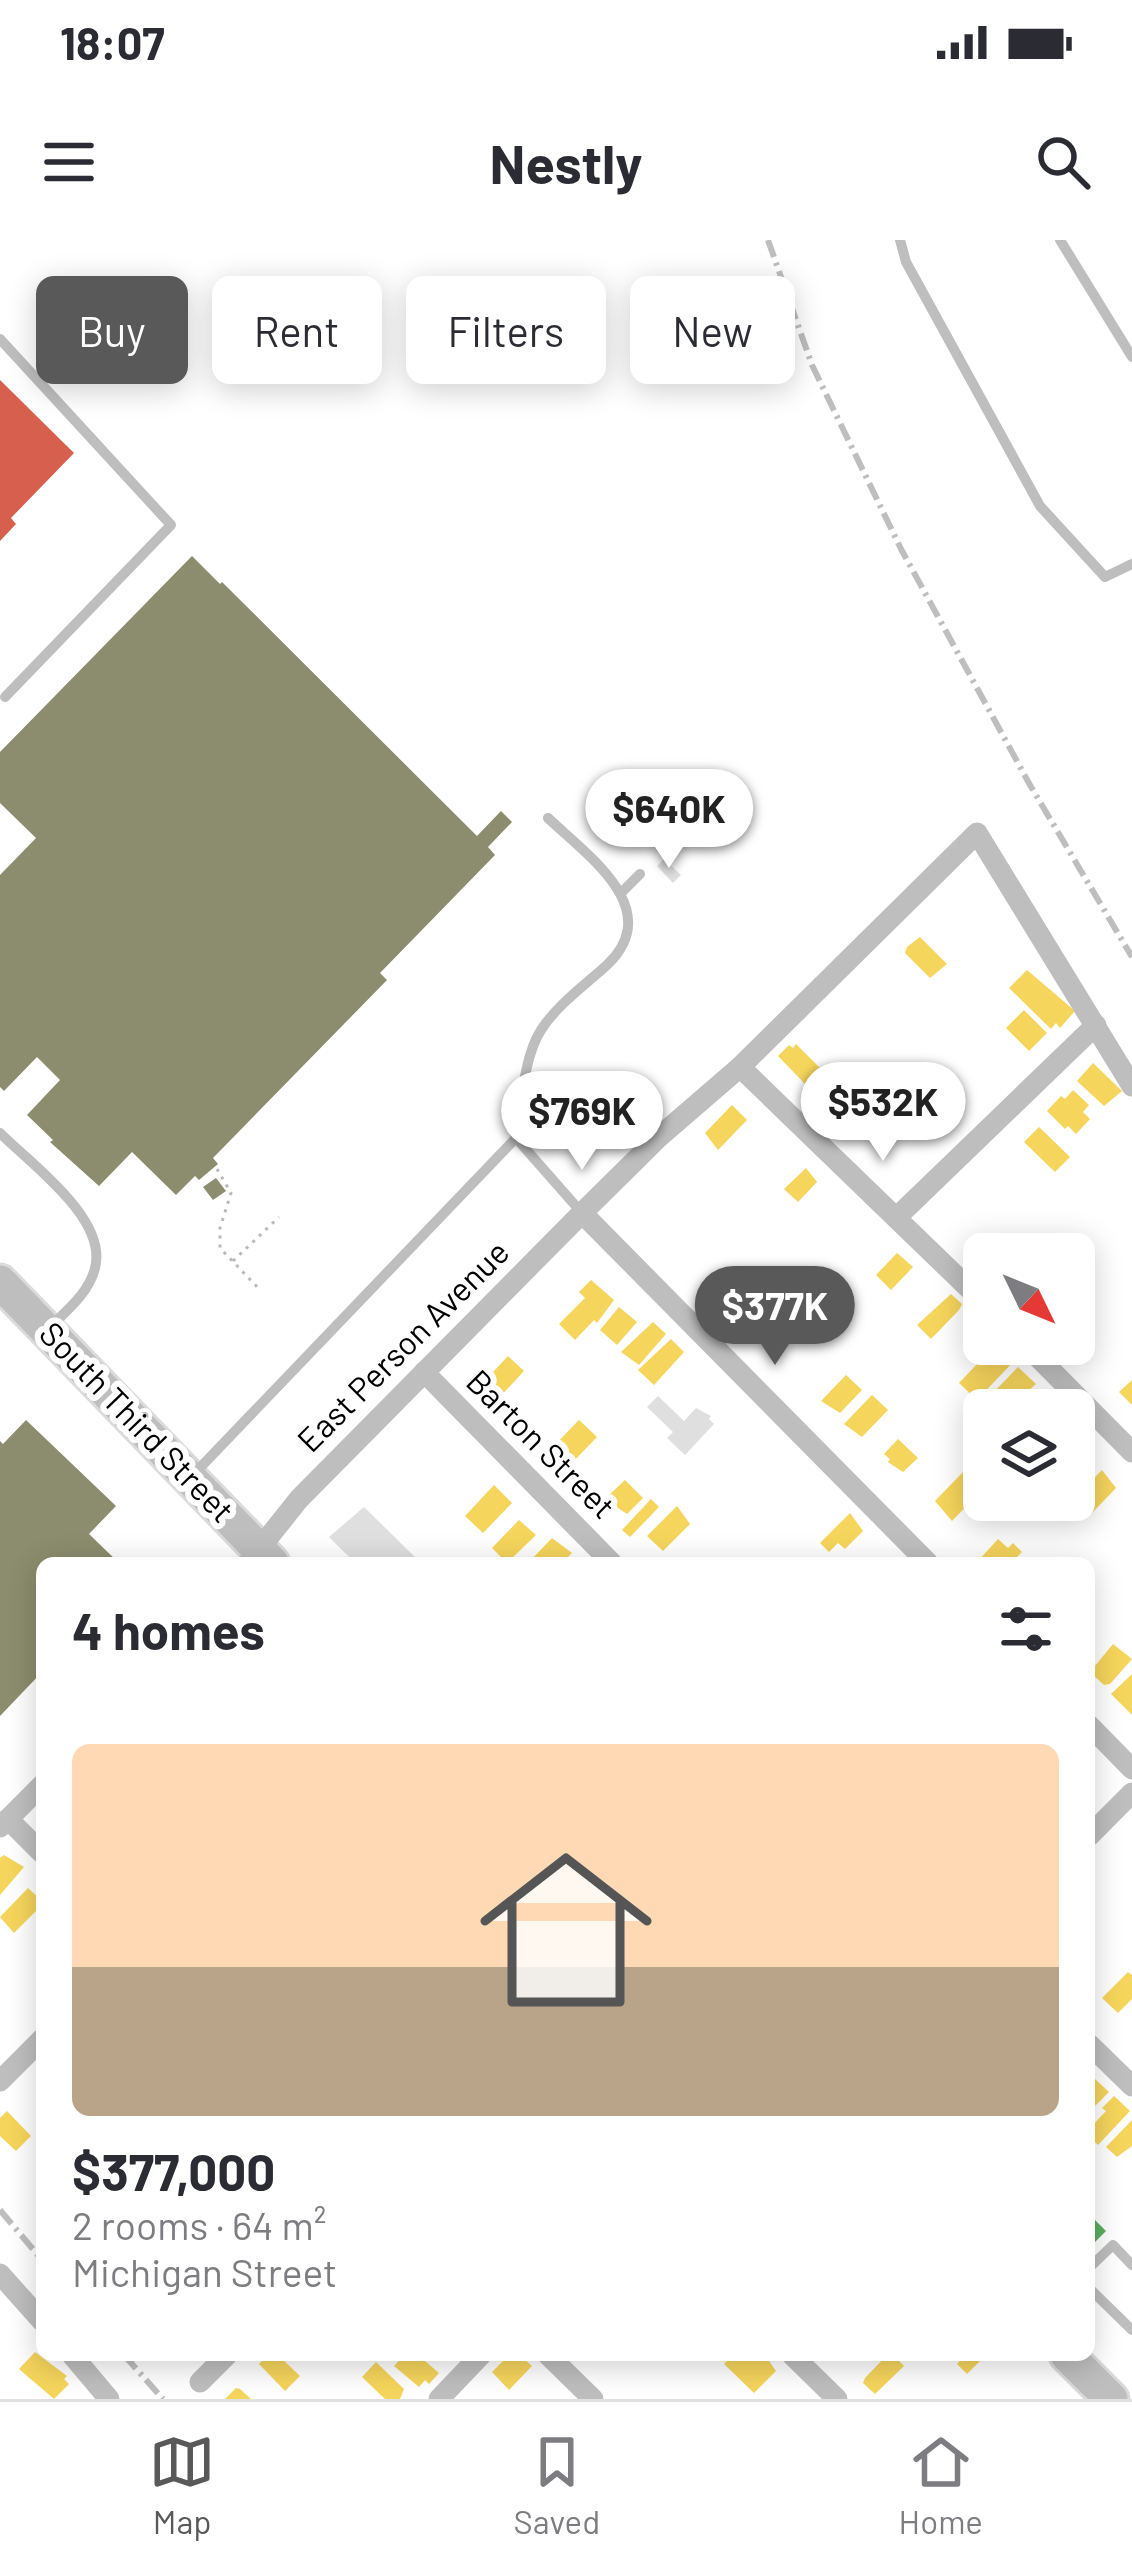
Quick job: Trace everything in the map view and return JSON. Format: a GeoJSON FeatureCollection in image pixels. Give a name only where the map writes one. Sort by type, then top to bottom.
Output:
{"type":"FeatureCollection","features":[{"type":"Feature","properties":{"kind":"main road","name":"South Third Street"},"geometry":{"type":"LineString","coordinates":[[0,1282],[191,1476],[258,1557]]}},
{"type":"Feature","properties":{"kind":"main road"},"geometry":{"type":"LineString","coordinates":[[1073,2361],[1112,2399]]}},
{"type":"Feature","properties":{"kind":"street","name":"East Person Avenue"},"geometry":{"type":"LineString","coordinates":[[260,1557],[299,1499],[424,1372],[658,1137],[740,1067],[977,833],[1096,1025]]}},
{"type":"Feature","properties":{"kind":"street"},"geometry":{"type":"LineString","coordinates":[[897,1216],[1096,1025],[1132,1086]]}},
{"type":"Feature","properties":{"kind":"street"},"geometry":{"type":"LineString","coordinates":[[740,1067],[963,1283]]}},
{"type":"Feature","properties":{"kind":"street"},"geometry":{"type":"LineString","coordinates":[[582,1214],[922,1557]]}},
{"type":"Feature","properties":{"kind":"street"},"geometry":{"type":"LineString","coordinates":[[1045,1365],[1132,1452]]}},
{"type":"Feature","properties":{"kind":"street","name":"Barton Street"},"geometry":{"type":"LineString","coordinates":[[424,1372],[606,1557]]}},
{"type":"Feature","properties":{"kind":"street"},"geometry":{"type":"LineString","coordinates":[[1095,1731],[1132,1769]]}},
{"type":"Feature","properties":{"kind":"street"},"geometry":{"type":"LineString","coordinates":[[36,1791],[4,1823],[36,1848]]}},
{"type":"Feature","properties":{"kind":"street"},"geometry":{"type":"LineString","coordinates":[[1095,1830],[1132,1793]]}},
{"type":"Feature","properties":{"kind":"street"},"geometry":{"type":"LineString","coordinates":[[0,2081],[36,2045]]}},
{"type":"Feature","properties":{"kind":"street"},"geometry":{"type":"LineString","coordinates":[[1095,2050],[1132,2086]]}},
{"type":"Feature","properties":{"kind":"street"},"geometry":{"type":"LineString","coordinates":[[0,2274],[36,2314]]}},
{"type":"Feature","properties":{"kind":"street"},"geometry":{"type":"LineString","coordinates":[[77,2361],[109,2399]]}},
{"type":"Feature","properties":{"kind":"street"},"geometry":{"type":"LineString","coordinates":[[200,2382],[221,2361]]}},
{"type":"Feature","properties":{"kind":"street"},"geometry":{"type":"LineString","coordinates":[[439,2399],[476,2361]]}},
{"type":"Feature","properties":{"kind":"street"},"geometry":{"type":"LineString","coordinates":[[554,2361],[593,2399]]}},
{"type":"Feature","properties":{"kind":"street"},"geometry":{"type":"LineString","coordinates":[[798,2361],[837,2399]]}},
{"type":"Feature","properties":{"kind":"lane"},"geometry":{"type":"LineString","coordinates":[[901,240],[906,262],[1040,506],[1105,577],[1132,564]]}},
{"type":"Feature","properties":{"kind":"lane"},"geometry":{"type":"LineString","coordinates":[[1060,240],[1132,357]]}},
{"type":"Feature","properties":{"kind":"lane"},"geometry":{"type":"LineString","coordinates":[[0,339],[171,524],[2,697]]}},
{"type":"Feature","properties":{"kind":"lane"},"geometry":{"type":"LineString","coordinates":[[191,1476],[516,1138],[540,1031],[613,960],[626,934],[628,902],[548,818]]}},
{"type":"Feature","properties":{"kind":"lane"},"geometry":{"type":"LineString","coordinates":[[621,892],[640,874]]}},
{"type":"Feature","properties":{"kind":"lane"},"geometry":{"type":"LineString","coordinates":[[0,1133],[81,1213],[94,1235],[98,1253],[91,1280],[47,1330]]}},
{"type":"Feature","properties":{"kind":"lane"},"geometry":{"type":"LineString","coordinates":[[516,1138],[582,1214]]}},
{"type":"Feature","properties":{"kind":"lane"},"geometry":{"type":"LineString","coordinates":[[1095,2262],[1113,2246],[1132,2265]]}},
{"type":"Feature","properties":{"kind":"lane"},"geometry":{"type":"LineString","coordinates":[[1095,2294],[1132,2330]]}},
{"type":"Feature","properties":{"kind":"path"},"geometry":{"type":"LineString","coordinates":[[217,1169],[231,1193],[218,1238],[223,1252],[261,1291]]}},
{"type":"Feature","properties":{"kind":"path"},"geometry":{"type":"LineString","coordinates":[[232,1262],[279,1217]]}},
{"type":"Feature","properties":{"kind":"building: Homes"},"geometry":{"type":"Polygon","coordinates":[[[920,937],[947,964],[930,978],[905,953],[920,937]]]}},
{"type":"Feature","properties":{"kind":"building: Homes"},"geometry":{"type":"Polygon","coordinates":[[[1027,970],[1075,1011],[1060,1028],[1056,1023],[1051,1029],[1009,988],[1027,970]]]}},
{"type":"Feature","properties":{"kind":"building: Homes"},"geometry":{"type":"Polygon","coordinates":[[[1024,1010],[1047,1033],[1029,1051],[1006,1028],[1024,1010]]]}},
{"type":"Feature","properties":{"kind":"building: Homes"},"geometry":{"type":"Polygon","coordinates":[[[796,1044],[820,1068],[809,1088],[778,1056],[796,1044]]]}},
{"type":"Feature","properties":{"kind":"building: Homes"},"geometry":{"type":"Polygon","coordinates":[[[1093,1063],[1122,1091],[1104,1106],[1077,1081],[1093,1063]]]}},
{"type":"Feature","properties":{"kind":"building: Homes"},"geometry":{"type":"Polygon","coordinates":[[[1073,1090],[1089,1105],[1083,1112],[1090,1119],[1076,1134],[1047,1111],[1073,1090]]]}},
{"type":"Feature","properties":{"kind":"building: Homes"},"geometry":{"type":"Polygon","coordinates":[[[732,1105],[747,1120],[718,1150],[705,1133],[732,1105]]]}},
{"type":"Feature","properties":{"kind":"building: Homes"},"geometry":{"type":"Polygon","coordinates":[[[1039,1127],[1070,1157],[1055,1172],[1024,1142],[1039,1127]]]}},
{"type":"Feature","properties":{"kind":"building: Homes"},"geometry":{"type":"Polygon","coordinates":[[[806,1168],[817,1182],[798,1202],[784,1189],[806,1168]]]}},
{"type":"Feature","properties":{"kind":"building: Homes"},"geometry":{"type":"Polygon","coordinates":[[[897,1253],[913,1267],[891,1290],[876,1275],[897,1253]]]}},
{"type":"Feature","properties":{"kind":"building: Homes"},"geometry":{"type":"Polygon","coordinates":[[[591,1280],[614,1300],[597,1323],[594,1320],[575,1340],[559,1324],[585,1298],[579,1292],[591,1280]]]}},
{"type":"Feature","properties":{"kind":"building: Homes"},"geometry":{"type":"Polygon","coordinates":[[[951,1294],[962,1304],[931,1339],[917,1325],[951,1294]]]}},
{"type":"Feature","properties":{"kind":"building: Homes"},"geometry":{"type":"Polygon","coordinates":[[[619,1307],[637,1322],[617,1345],[600,1330],[619,1307]]]}},
{"type":"Feature","properties":{"kind":"building: Homes"},"geometry":{"type":"Polygon","coordinates":[[[653,1322],[666,1334],[639,1365],[621,1352],[653,1322]]]}},
{"type":"Feature","properties":{"kind":"building: Homes"},"geometry":{"type":"Polygon","coordinates":[[[671,1339],[684,1352],[654,1385],[638,1370],[671,1339]]]}},
{"type":"Feature","properties":{"kind":"building: Homes"},"geometry":{"type":"Polygon","coordinates":[[[508,1356],[524,1371],[497,1400],[481,1385],[508,1356]]]}},
{"type":"Feature","properties":{"kind":"building: Homes"},"geometry":{"type":"Polygon","coordinates":[[[976,1365],[1010,1365],[987,1389],[965,1389],[959,1383],[976,1365]]]}},
{"type":"Feature","properties":{"kind":"building: Homes"},"geometry":{"type":"Polygon","coordinates":[[[1018,1367],[1036,1384],[1030,1389],[997,1389],[1018,1367]]]}},
{"type":"Feature","properties":{"kind":"building: Homes"},"geometry":{"type":"Polygon","coordinates":[[[846,1375],[862,1390],[840,1413],[821,1401],[846,1375]]]}},
{"type":"Feature","properties":{"kind":"building: Homes"},"geometry":{"type":"Polygon","coordinates":[[[1132,1380],[1132,1405],[1119,1392],[1132,1380]]]}},
{"type":"Feature","properties":{"kind":"building: Homes"},"geometry":{"type":"Polygon","coordinates":[[[872,1395],[888,1410],[862,1437],[844,1424],[872,1395]]]}},
{"type":"Feature","properties":{"kind":"building: Homes"},"geometry":{"type":"Polygon","coordinates":[[[579,1420],[597,1437],[568,1467],[548,1452],[579,1420]]]}},
{"type":"Feature","properties":{"kind":"building: Homes"},"geometry":{"type":"Polygon","coordinates":[[[898,1439],[918,1458],[903,1472],[884,1454],[898,1439]]]}},
{"type":"Feature","properties":{"kind":"building: Homes"},"geometry":{"type":"Polygon","coordinates":[[[1102,1470],[1116,1488],[1095,1510],[1095,1477],[1102,1470]]]}},
{"type":"Feature","properties":{"kind":"building: Homes"},"geometry":{"type":"Polygon","coordinates":[[[963,1472],[963,1510],[952,1521],[935,1501],[963,1472]]]}},
{"type":"Feature","properties":{"kind":"building: Homes"},"geometry":{"type":"Polygon","coordinates":[[[625,1480],[643,1498],[627,1514],[612,1504],[615,1501],[609,1495],[625,1480]]]}},
{"type":"Feature","properties":{"kind":"building: Homes"},"geometry":{"type":"Polygon","coordinates":[[[494,1485],[512,1503],[483,1533],[465,1516],[494,1485]]]}},
{"type":"Feature","properties":{"kind":"building: Homes"},"geometry":{"type":"Polygon","coordinates":[[[651,1499],[659,1507],[630,1537],[622,1530],[651,1499]]]}},
{"type":"Feature","properties":{"kind":"building: Homes"},"geometry":{"type":"Polygon","coordinates":[[[677,1506],[690,1524],[663,1551],[647,1536],[677,1506]]]}},
{"type":"Feature","properties":{"kind":"building: Homes"},"geometry":{"type":"Polygon","coordinates":[[[850,1513],[863,1531],[845,1549],[838,1543],[829,1552],[820,1543],[850,1513]]]}},
{"type":"Feature","properties":{"kind":"building: Homes"},"geometry":{"type":"Polygon","coordinates":[[[519,1520],[536,1535],[513,1557],[501,1557],[492,1548],[519,1520]]]}},
{"type":"Feature","properties":{"kind":"building: Homes"},"geometry":{"type":"Polygon","coordinates":[[[552,1538],[572,1553],[568,1557],[534,1557],[552,1538]]]}},
{"type":"Feature","properties":{"kind":"building: Homes"},"geometry":{"type":"Polygon","coordinates":[[[998,1539],[1008,1548],[1013,1543],[1022,1552],[1017,1557],[982,1557],[998,1539]]]}},
{"type":"Feature","properties":{"kind":"building: Homes"},"geometry":{"type":"Polygon","coordinates":[[[1113,1644],[1132,1659],[1110,1684],[1095,1677],[1095,1666],[1113,1644]]]}},
{"type":"Feature","properties":{"kind":"building: Homes"},"geometry":{"type":"Polygon","coordinates":[[[1132,1674],[1132,1715],[1111,1694],[1132,1674]]]}},
{"type":"Feature","properties":{"kind":"building: Homes"},"geometry":{"type":"Polygon","coordinates":[[[4,1855],[24,1867],[0,1895],[0,1858],[4,1855]]]}},
{"type":"Feature","properties":{"kind":"building: Homes"},"geometry":{"type":"Polygon","coordinates":[[[28,1888],[36,1895],[36,1911],[14,1933],[0,1917],[28,1888]]]}},
{"type":"Feature","properties":{"kind":"building: Homes"},"geometry":{"type":"Polygon","coordinates":[[[1128,1972],[1132,1999],[1118,2013],[1102,1998],[1128,1972]]]}},
{"type":"Feature","properties":{"kind":"building: Homes"},"geometry":{"type":"Polygon","coordinates":[[[1095,2079],[1109,2092],[1095,2106],[1095,2079]]]}},
{"type":"Feature","properties":{"kind":"building: Homes"},"geometry":{"type":"Polygon","coordinates":[[[1114,2096],[1130,2111],[1098,2145],[1095,2123],[1106,2111],[1102,2108],[1114,2096]]]}},
{"type":"Feature","properties":{"kind":"building: Homes"},"geometry":{"type":"Polygon","coordinates":[[[7,2111],[31,2136],[16,2151],[0,2136],[0,2118],[7,2111]]]}},
{"type":"Feature","properties":{"kind":"building: Homes"},"geometry":{"type":"Polygon","coordinates":[[[1132,2120],[1132,2146],[1117,2157],[1106,2147],[1132,2120]]]}},
{"type":"Feature","properties":{"kind":"building: Homes"},"geometry":{"type":"Polygon","coordinates":[[[35,2352],[36,2361],[47,2361],[67,2376],[64,2379],[69,2384],[54,2399],[19,2369],[35,2352]]]}},
{"type":"Feature","properties":{"kind":"building: Homes"},"geometry":{"type":"Polygon","coordinates":[[[284,2361],[300,2376],[285,2391],[259,2364],[284,2361]]]}},
{"type":"Feature","properties":{"kind":"building: Homes"},"geometry":{"type":"Polygon","coordinates":[[[399,2361],[425,2361],[439,2373],[419,2387],[394,2366],[399,2361]]]}},
{"type":"Feature","properties":{"kind":"building: Homes"},"geometry":{"type":"Polygon","coordinates":[[[503,2361],[526,2361],[532,2366],[509,2390],[492,2372],[503,2361]]]}},
{"type":"Feature","properties":{"kind":"building: Homes"},"geometry":{"type":"Polygon","coordinates":[[[769,2361],[776,2371],[754,2393],[724,2364],[769,2361]]]}},
{"type":"Feature","properties":{"kind":"building: Homes"},"geometry":{"type":"Polygon","coordinates":[[[881,2361],[899,2361],[904,2366],[875,2394],[863,2383],[881,2361]]]}},
{"type":"Feature","properties":{"kind":"building: Homes"},"geometry":{"type":"Polygon","coordinates":[[[960,2361],[980,2361],[967,2374],[957,2364],[960,2361]]]}},
{"type":"Feature","properties":{"kind":"building: Homes"},"geometry":{"type":"Polygon","coordinates":[[[376,2362],[404,2389],[400,2399],[385,2399],[362,2377],[376,2362]]]}},
{"type":"Feature","properties":{"kind":"building: Homes"},"geometry":{"type":"Polygon","coordinates":[[[240,2389],[251,2399],[225,2399],[240,2389]]]}},
{"type":"Feature","properties":{"kind":"building: Shops"},"geometry":{"type":"Polygon","coordinates":[[[0,380],[74,453],[11,518],[16,524],[0,541],[0,380]]]}},
{"type":"Feature","properties":{"kind":"building: Public"},"geometry":{"type":"Polygon","coordinates":[[[1095,2220],[1106,2231],[1095,2242],[1095,2220]]]}},
{"type":"Feature","properties":{"kind":"building: Industry"},"geometry":{"type":"Polygon","coordinates":[[[192,556],[477,836],[501,811],[512,822],[488,847],[495,855],[380,973],[387,980],[213,1158],[218,1164],[199,1180],[195,1176],[176,1195],[132,1152],[99,1186],[50,1142],[53,1140],[27,1115],[60,1080],[37,1057],[4,1091],[0,1087],[0,875],[36,838],[0,803],[0,752],[192,556]]]}},
{"type":"Feature","properties":{"kind":"building: Industry"},"geometry":{"type":"Polygon","coordinates":[[[216,1178],[226,1191],[213,1200],[203,1187],[216,1178]]]}},
{"type":"Feature","properties":{"kind":"building: Industry"},"geometry":{"type":"Polygon","coordinates":[[[26,1420],[116,1506],[89,1534],[113,1557],[36,1557],[36,1678],[0,1716],[0,1441],[3,1444],[26,1420]]]}},
{"type":"Feature","properties":{"kind":"building: Other"},"geometry":{"type":"Polygon","coordinates":[[[664,859],[681,875],[673,883],[657,866],[664,859]]]}},
{"type":"Feature","properties":{"kind":"building: Other"},"geometry":{"type":"Polygon","coordinates":[[[658,1396],[684,1421],[696,1408],[711,1416],[714,1424],[685,1455],[667,1438],[673,1432],[647,1407],[658,1396]]]}},
{"type":"Feature","properties":{"kind":"building: Other"},"geometry":{"type":"Polygon","coordinates":[[[364,1507],[415,1557],[350,1557],[329,1537],[364,1507]]]}},
{"type":"Feature","properties":{"kind":"railway"},"geometry":{"type":"LineString","coordinates":[[768,240],[812,365],[901,549],[1030,785],[1132,957]]}},
{"type":"Feature","properties":{"kind":"railway"},"geometry":{"type":"LineString","coordinates":[[0,2210],[36,2253]]}},
{"type":"Feature","properties":{"kind":"railway"},"geometry":{"type":"LineString","coordinates":[[129,2361],[163,2399]]}}]}
